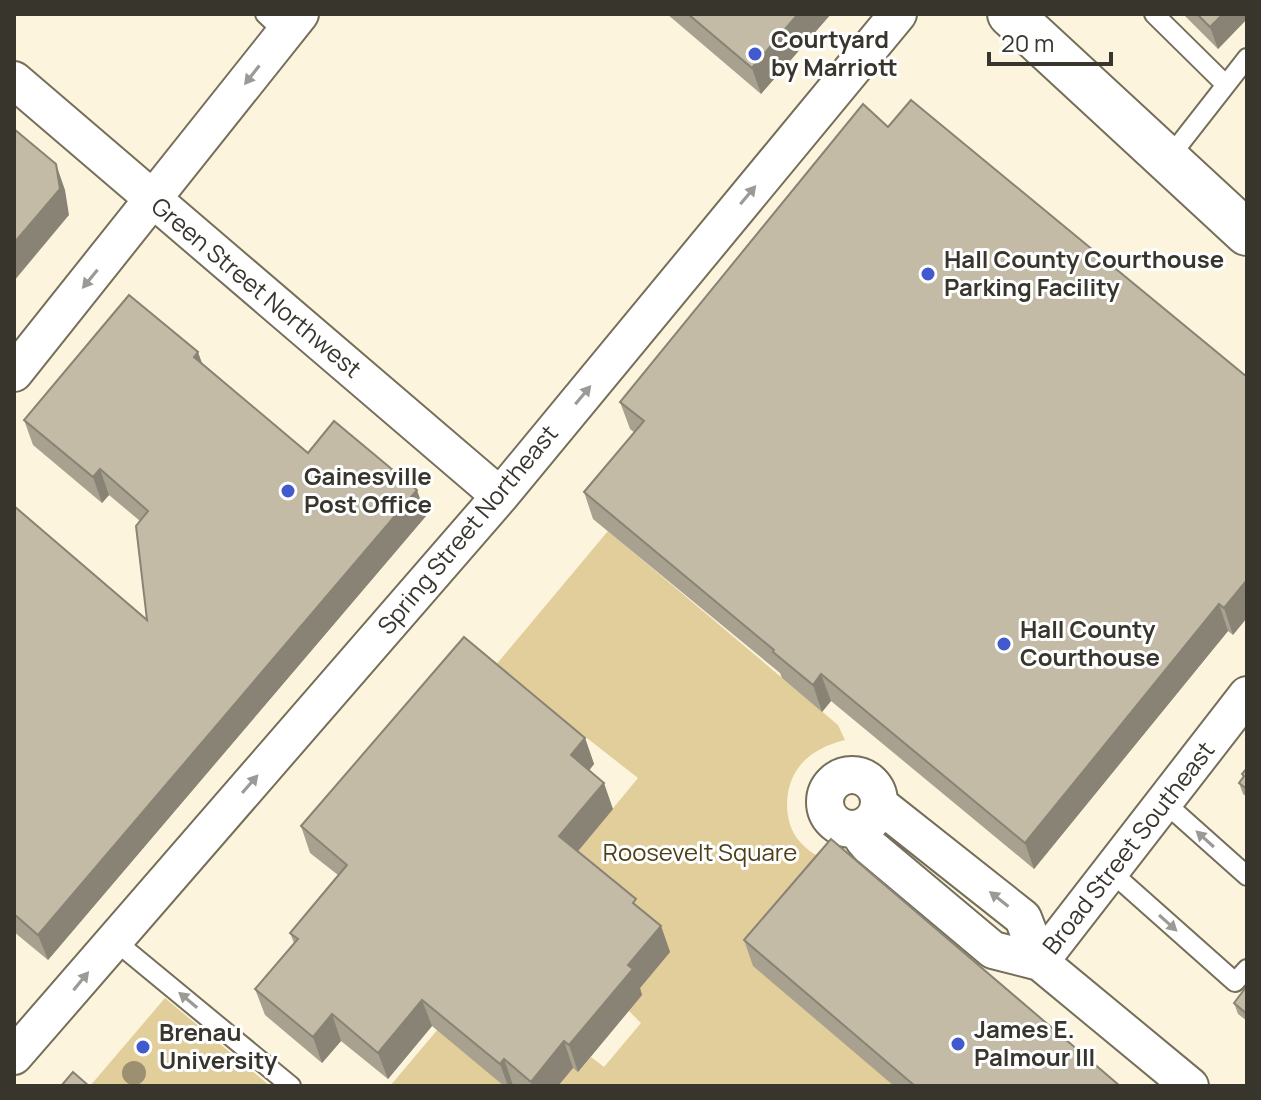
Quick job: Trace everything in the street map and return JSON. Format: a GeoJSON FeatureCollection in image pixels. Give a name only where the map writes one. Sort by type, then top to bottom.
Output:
{"type":"FeatureCollection","features":[{"type":"Feature","properties":{"kind":"highway"},"geometry":{"type":"LineString","coordinates":[[1027,23],[1247,233]]}},
{"type":"Feature","properties":{"kind":"street","name":"Spring Street Northeast"},"geometry":{"type":"LineString","coordinates":[[19,1041],[114,940],[500,496],[898,14]]}},
{"type":"Feature","properties":{"kind":"street"},"geometry":{"type":"LineString","coordinates":[[14,373],[153,201],[283,20]]}},
{"type":"Feature","properties":{"kind":"street","name":"Green Street Northwest"},"geometry":{"type":"LineString","coordinates":[[14,80],[500,496]]}},
{"type":"Feature","properties":{"kind":"street","name":"Broad Street Southeast"},"geometry":{"type":"LineString","coordinates":[[1040,962],[1247,695]]}},
{"type":"Feature","properties":{"kind":"street"},"geometry":{"type":"LineString","coordinates":[[869,816],[1023,918],[1040,962],[1190,1086]]}},
{"type":"Feature","properties":{"kind":"lane"},"geometry":{"type":"LineString","coordinates":[[1154,14],[1225,84]]}},
{"type":"Feature","properties":{"kind":"lane"},"geometry":{"type":"LineString","coordinates":[[1168,159],[1247,58]]}},
{"type":"Feature","properties":{"kind":"lane"},"geometry":{"type":"LineString","coordinates":[[1164,802],[1247,876]]}},
{"type":"Feature","properties":{"kind":"lane"},"geometry":{"type":"LineString","coordinates":[[1110,871],[1235,982],[1247,969]]}},
{"type":"Feature","properties":{"kind":"lane"},"geometry":{"type":"LineString","coordinates":[[114,940],[291,1086]]}},
{"type":"Feature","properties":{"kind":"green space","name":"Roosevelt Square"},"geometry":{"type":"Polygon","coordinates":[[[608,531],[838,725],[845,740],[812,754],[797,770],[788,791],[788,815],[790,826],[806,848],[840,865],[894,1086],[558,1086],[573,1068],[579,1071],[591,1057],[604,1067],[641,1023],[629,1011],[567,864],[638,778],[495,666],[608,531]]]}},
{"type":"Feature","properties":{"kind":"green space","name":"Brenau University"},"geometry":{"type":"Polygon","coordinates":[[[165,998],[270,1086],[90,1086],[165,998]]]}},
{"type":"Feature","properties":{"kind":"green space"},"geometry":{"type":"Polygon","coordinates":[[[455,1009],[455,1037],[514,1086],[390,1086],[455,1009]]]}},
{"type":"Feature","properties":{"kind":"building"},"geometry":{"type":"Polygon","coordinates":[[[688,14],[798,14],[752,68],[688,14]]]}},
{"type":"Feature","properties":{"kind":"building"},"geometry":{"type":"Polygon","coordinates":[[[1197,14],[1223,14],[1210,27],[1197,14]]]}},
{"type":"Feature","properties":{"kind":"building"},"geometry":{"type":"Polygon","coordinates":[[[911,100],[1247,377],[1247,580],[1224,608],[1219,604],[1025,843],[821,674],[813,685],[584,492],[644,421],[620,402],[863,104],[888,127],[911,100]]]}},
{"type":"Feature","properties":{"kind":"building"},"geometry":{"type":"Polygon","coordinates":[[[14,129],[56,164],[60,189],[14,243],[14,129]]]}},
{"type":"Feature","properties":{"kind":"building"},"geometry":{"type":"Polygon","coordinates":[[[129,295],[198,352],[194,357],[308,453],[334,421],[417,490],[38,935],[14,914],[14,506],[147,620],[136,526],[148,511],[100,469],[93,477],[24,420],[129,295]]]}},
{"type":"Feature","properties":{"kind":"building"},"geometry":{"type":"Polygon","coordinates":[[[464,637],[585,738],[571,755],[604,783],[559,836],[636,899],[633,903],[661,926],[628,965],[633,969],[569,1045],[564,1041],[531,1082],[504,1059],[500,1064],[422,1000],[378,1053],[332,1014],[313,1037],[255,989],[298,939],[290,933],[347,865],[301,826],[464,637]]]}},
{"type":"Feature","properties":{"kind":"building"},"geometry":{"type":"Polygon","coordinates":[[[1247,768],[1247,789],[1239,783],[1247,768]]]}},
{"type":"Feature","properties":{"kind":"building"},"geometry":{"type":"Polygon","coordinates":[[[831,839],[1120,1086],[915,1086],[744,940],[831,839]]]}},
{"type":"Feature","properties":{"kind":"building"},"geometry":{"type":"Polygon","coordinates":[[[1247,986],[1247,1014],[1234,1003],[1247,986]]]}},
{"type":"Feature","properties":{"kind":"building"},"geometry":{"type":"Polygon","coordinates":[[[73,1072],[89,1086],[61,1086],[73,1072]]]}},
{"type":"Feature","properties":{"kind":"place","name":"Courtyard by Marriott"},"geometry":{"type":"Point","coordinates":[755,54]}},
{"type":"Feature","properties":{"kind":"place","name":"Hall County Courthouse Parking Facility"},"geometry":{"type":"Point","coordinates":[928,274]}},
{"type":"Feature","properties":{"kind":"place","name":"Gainesville Post Office"},"geometry":{"type":"Point","coordinates":[288,491]}},
{"type":"Feature","properties":{"kind":"place","name":"Hall County Courthouse"},"geometry":{"type":"Point","coordinates":[1004,644]}},
{"type":"Feature","properties":{"kind":"place","name":"James E. Palmour III"},"geometry":{"type":"Point","coordinates":[958,1044]}},
{"type":"Feature","properties":{"kind":"place","name":"Brenau University"},"geometry":{"type":"Point","coordinates":[143,1047]}}]}
